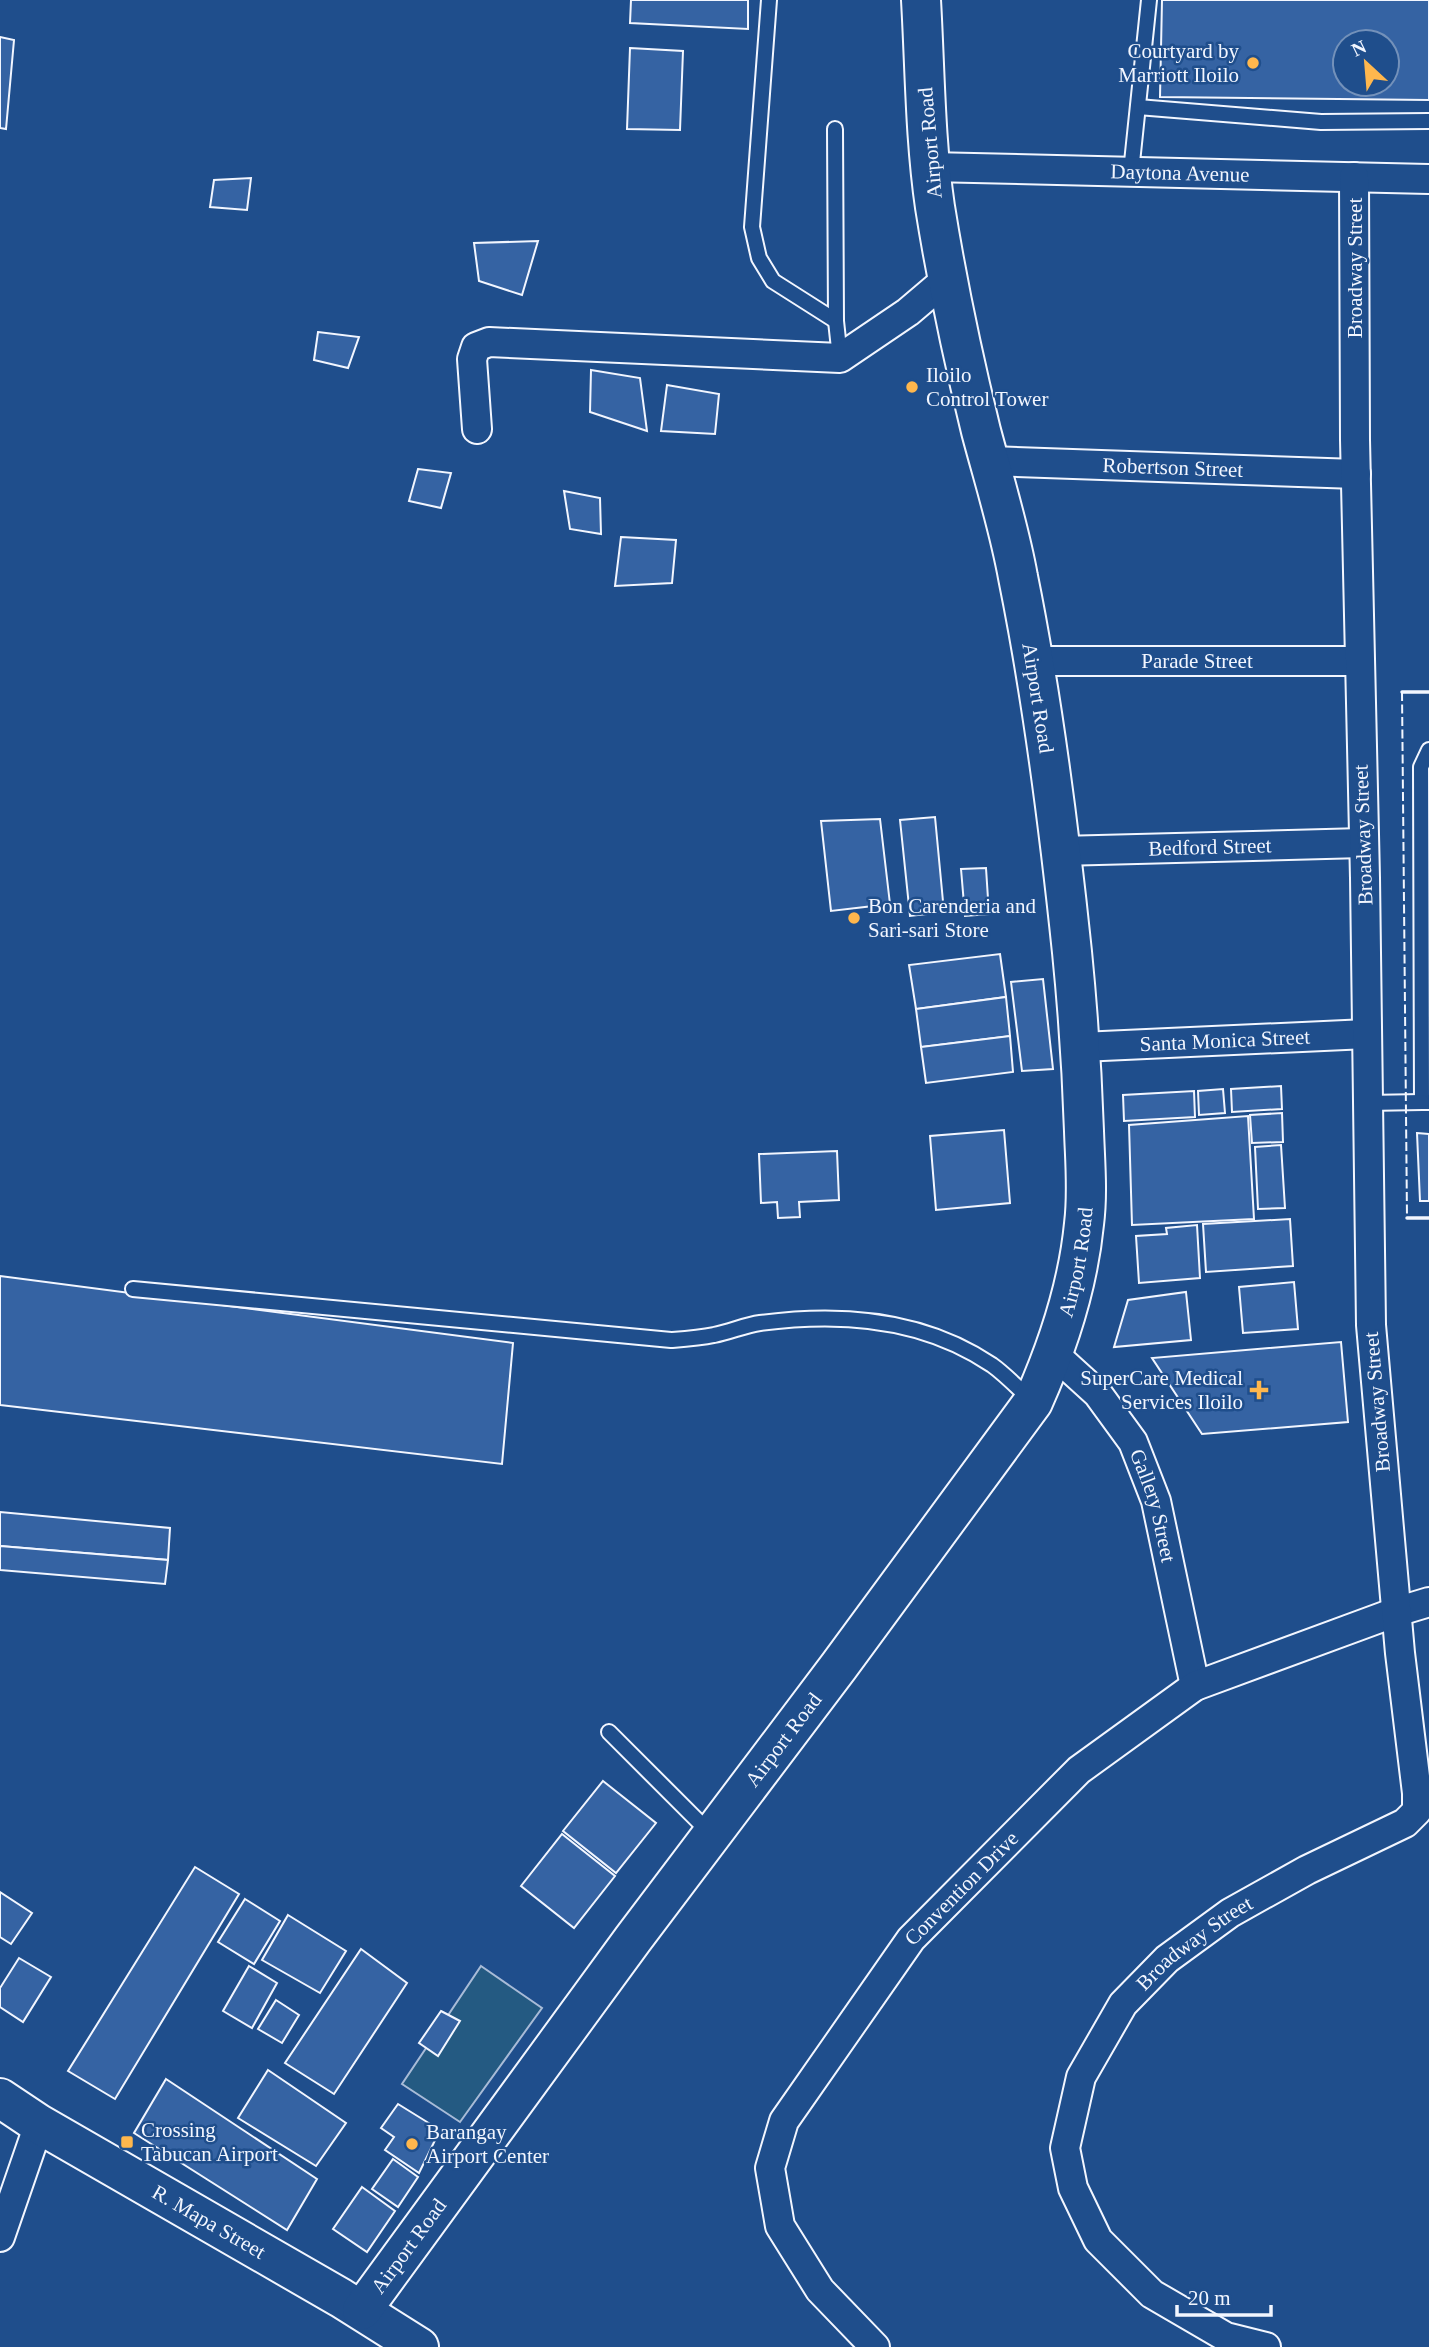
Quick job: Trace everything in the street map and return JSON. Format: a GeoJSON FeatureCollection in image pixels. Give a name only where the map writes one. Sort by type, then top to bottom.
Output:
{"type":"FeatureCollection","features":[{"type":"Feature","properties":{"kind":"street","name":"Airport Road"},"geometry":{"type":"LineString","coordinates":[[362,2310],[633,1939],[839,1666],[1033,1402],[1054,1353],[1072,1287],[1084,1223],[1086,1164],[1081,1047],[1060,851],[1034,661],[1008,527],[982,433],[948,278],[930,166],[921,0]]}},
{"type":"Feature","properties":{"kind":"street","name":"Daytona Avenue"},"geometry":{"type":"LineString","coordinates":[[930,166],[1429,179]]}},
{"type":"Feature","properties":{"kind":"street","name":"Broadway Street"},"geometry":{"type":"LineString","coordinates":[[1266,2347],[1226,2337],[1152,2294],[1098,2240],[1073,2188],[1065,2148],[1081,2077],[1123,2004],[1167,1959],[1230,1913],[1307,1870],[1405,1823],[1417,1811],[1396,1612],[1371,1325],[1356,474],[1354,177]]}},
{"type":"Feature","properties":{"kind":"street"},"geometry":{"type":"LineString","coordinates":[[477,429],[472,359],[476,347],[489,342],[840,358],[908,312],[948,278]]}},
{"type":"Feature","properties":{"kind":"street","name":"Robertson Street"},"geometry":{"type":"LineString","coordinates":[[991,461],[1356,474]]}},
{"type":"Feature","properties":{"kind":"street","name":"Parade Street"},"geometry":{"type":"LineString","coordinates":[[1034,661],[1359,661]]}},
{"type":"Feature","properties":{"kind":"street","name":"Bedford Street"},"geometry":{"type":"LineString","coordinates":[[1060,851],[1086,848],[1363,843]]}},
{"type":"Feature","properties":{"kind":"street","name":"Santa Monica Street"},"geometry":{"type":"LineString","coordinates":[[1081,1047],[1367,1034]]}},
{"type":"Feature","properties":{"kind":"street","name":"Gallery Street"},"geometry":{"type":"LineString","coordinates":[[1054,1353],[1098,1394],[1133,1442],[1156,1501],[1195,1686]]}},
{"type":"Feature","properties":{"kind":"street","name":"Convention Drive"},"geometry":{"type":"LineString","coordinates":[[875,2347],[820,2290],[779,2225],[770,2168],[784,2121],[911,1939],[1079,1770],[1195,1686],[1429,1602]]}},
{"type":"Feature","properties":{"kind":"street","name":"R. Mapa Street"},"geometry":{"type":"LineString","coordinates":[[0,2098],[362,2310],[419,2347]]}},
{"type":"Feature","properties":{"kind":"street"},"geometry":{"type":"LineString","coordinates":[[0,2237],[39,2123]]}},
{"type":"Feature","properties":{"kind":"lane"},"geometry":{"type":"LineString","coordinates":[[769,0],[752,227],[758,258],[774,281],[836,321]]}},
{"type":"Feature","properties":{"kind":"lane"},"geometry":{"type":"LineString","coordinates":[[1131,172],[1149,0]]}},
{"type":"Feature","properties":{"kind":"lane"},"geometry":{"type":"LineString","coordinates":[[1138,107],[1321,122],[1429,121]]}},
{"type":"Feature","properties":{"kind":"lane"},"geometry":{"type":"LineString","coordinates":[[835,129],[836,321],[840,358]]}},
{"type":"Feature","properties":{"kind":"lane"},"geometry":{"type":"LineString","coordinates":[[1367,1103],[1426,1102],[1421,767],[1429,750]]}},
{"type":"Feature","properties":{"kind":"lane"},"geometry":{"type":"LineString","coordinates":[[133,1289],[671,1340],[714,1335],[757,1323],[810,1318],[879,1321],[928,1333],[962,1347],[994,1367],[1033,1402]]}},
{"type":"Feature","properties":{"kind":"lane"},"geometry":{"type":"LineString","coordinates":[[609,1732],[712,1835]]}},
{"type":"Feature","properties":{"kind":"shaded area"},"geometry":{"type":"Polygon","coordinates":[[[481,1966],[542,2008],[460,2122],[402,2084],[481,1966]]]}},
{"type":"Feature","properties":{"kind":"building"},"geometry":{"type":"Polygon","coordinates":[[[631,0],[748,0],[748,29],[630,23],[631,0]]]}},
{"type":"Feature","properties":{"kind":"building","name":"Courtyard by Marriott Iloilo"},"geometry":{"type":"Polygon","coordinates":[[[1162,0],[1429,0],[1429,100],[1160,97],[1162,0]]]}},
{"type":"Feature","properties":{"kind":"building"},"geometry":{"type":"Polygon","coordinates":[[[0,37],[14,40],[6,129],[0,128],[0,37]]]}},
{"type":"Feature","properties":{"kind":"building"},"geometry":{"type":"Polygon","coordinates":[[[630,48],[683,51],[680,130],[627,129],[630,48]]]}},
{"type":"Feature","properties":{"kind":"building"},"geometry":{"type":"Polygon","coordinates":[[[251,178],[247,210],[210,207],[214,180],[251,178]]]}},
{"type":"Feature","properties":{"kind":"building"},"geometry":{"type":"Polygon","coordinates":[[[538,241],[522,295],[479,281],[474,243],[538,241]]]}},
{"type":"Feature","properties":{"kind":"building"},"geometry":{"type":"Polygon","coordinates":[[[318,332],[359,337],[348,368],[314,360],[318,332]]]}},
{"type":"Feature","properties":{"kind":"building"},"geometry":{"type":"Polygon","coordinates":[[[591,370],[640,378],[647,431],[590,412],[591,370]]]}},
{"type":"Feature","properties":{"kind":"building"},"geometry":{"type":"Polygon","coordinates":[[[667,385],[719,394],[715,434],[661,431],[667,385]]]}},
{"type":"Feature","properties":{"kind":"building"},"geometry":{"type":"Polygon","coordinates":[[[418,469],[451,473],[441,508],[409,501],[418,469]]]}},
{"type":"Feature","properties":{"kind":"building"},"geometry":{"type":"Polygon","coordinates":[[[564,491],[600,498],[601,534],[570,529],[564,491]]]}},
{"type":"Feature","properties":{"kind":"building"},"geometry":{"type":"Polygon","coordinates":[[[621,537],[676,540],[672,583],[615,586],[621,537]]]}},
{"type":"Feature","properties":{"kind":"building"},"geometry":{"type":"Polygon","coordinates":[[[935,817],[944,912],[910,916],[900,820],[935,817]]]}},
{"type":"Feature","properties":{"kind":"building"},"geometry":{"type":"Polygon","coordinates":[[[880,819],[890,904],[831,911],[821,821],[880,819]]]}},
{"type":"Feature","properties":{"kind":"building"},"geometry":{"type":"Polygon","coordinates":[[[986,868],[989,914],[965,916],[961,869],[986,868]]]}},
{"type":"Feature","properties":{"kind":"building"},"geometry":{"type":"Polygon","coordinates":[[[1000,954],[1006,997],[916,1009],[909,965],[1000,954]]]}},
{"type":"Feature","properties":{"kind":"building"},"geometry":{"type":"Polygon","coordinates":[[[1043,979],[1053,1069],[1022,1071],[1011,982],[1043,979]]]}},
{"type":"Feature","properties":{"kind":"building"},"geometry":{"type":"Polygon","coordinates":[[[1006,997],[1010,1036],[921,1047],[916,1009],[1006,997]]]}},
{"type":"Feature","properties":{"kind":"building"},"geometry":{"type":"Polygon","coordinates":[[[1010,1036],[1013,1072],[926,1083],[921,1047],[1010,1036]]]}},
{"type":"Feature","properties":{"kind":"building"},"geometry":{"type":"Polygon","coordinates":[[[1281,1086],[1282,1109],[1232,1112],[1231,1089],[1281,1086]]]}},
{"type":"Feature","properties":{"kind":"building"},"geometry":{"type":"Polygon","coordinates":[[[1223,1089],[1225,1113],[1199,1115],[1198,1091],[1223,1089]]]}},
{"type":"Feature","properties":{"kind":"building"},"geometry":{"type":"Polygon","coordinates":[[[1194,1091],[1195,1117],[1124,1121],[1123,1095],[1194,1091]]]}},
{"type":"Feature","properties":{"kind":"building"},"geometry":{"type":"Polygon","coordinates":[[[1282,1113],[1283,1142],[1252,1143],[1250,1115],[1282,1113]]]}},
{"type":"Feature","properties":{"kind":"building"},"geometry":{"type":"Polygon","coordinates":[[[1248,1116],[1254,1219],[1132,1225],[1129,1125],[1248,1116]]]}},
{"type":"Feature","properties":{"kind":"building"},"geometry":{"type":"Polygon","coordinates":[[[1004,1130],[1010,1203],[936,1210],[930,1136],[1004,1130]]]}},
{"type":"Feature","properties":{"kind":"building"},"geometry":{"type":"Polygon","coordinates":[[[1417,1133],[1429,1134],[1429,1201],[1420,1201],[1417,1133]]]}},
{"type":"Feature","properties":{"kind":"building"},"geometry":{"type":"Polygon","coordinates":[[[1281,1145],[1285,1208],[1258,1209],[1255,1147],[1281,1145]]]}},
{"type":"Feature","properties":{"kind":"building"},"geometry":{"type":"Polygon","coordinates":[[[837,1151],[839,1200],[799,1202],[800,1217],[778,1218],[777,1202],[761,1203],[759,1154],[837,1151]]]}},
{"type":"Feature","properties":{"kind":"building"},"geometry":{"type":"Polygon","coordinates":[[[1290,1219],[1293,1266],[1206,1272],[1203,1224],[1290,1219]]]}},
{"type":"Feature","properties":{"kind":"building"},"geometry":{"type":"Polygon","coordinates":[[[1197,1225],[1200,1278],[1139,1283],[1136,1236],[1167,1234],[1166,1228],[1197,1225]]]}},
{"type":"Feature","properties":{"kind":"building"},"geometry":{"type":"Polygon","coordinates":[[[0,1276],[513,1343],[502,1464],[0,1405],[0,1276]]]}},
{"type":"Feature","properties":{"kind":"building"},"geometry":{"type":"Polygon","coordinates":[[[1294,1282],[1298,1329],[1243,1333],[1239,1287],[1294,1282]]]}},
{"type":"Feature","properties":{"kind":"building"},"geometry":{"type":"Polygon","coordinates":[[[1186,1292],[1191,1340],[1114,1347],[1128,1300],[1186,1292]]]}},
{"type":"Feature","properties":{"kind":"building","name":"SuperCare Medical Services Iloilo"},"geometry":{"type":"Polygon","coordinates":[[[1341,1342],[1348,1422],[1202,1434],[1152,1358],[1341,1342]]]}},
{"type":"Feature","properties":{"kind":"building"},"geometry":{"type":"Polygon","coordinates":[[[0,1512],[170,1528],[168,1560],[0,1546],[0,1512]]]}},
{"type":"Feature","properties":{"kind":"building"},"geometry":{"type":"Polygon","coordinates":[[[0,1546],[168,1560],[165,1584],[0,1570],[0,1546]]]}},
{"type":"Feature","properties":{"kind":"building"},"geometry":{"type":"Polygon","coordinates":[[[603,1781],[656,1823],[616,1873],[563,1831],[603,1781]]]}},
{"type":"Feature","properties":{"kind":"building"},"geometry":{"type":"Polygon","coordinates":[[[562,1834],[615,1876],[574,1928],[521,1886],[562,1834]]]}},
{"type":"Feature","properties":{"kind":"building"},"geometry":{"type":"Polygon","coordinates":[[[195,1867],[239,1894],[115,2099],[68,2071],[195,1867]]]}},
{"type":"Feature","properties":{"kind":"building"},"geometry":{"type":"Polygon","coordinates":[[[0,1892],[32,1913],[11,1944],[0,1937],[0,1892]]]}},
{"type":"Feature","properties":{"kind":"building"},"geometry":{"type":"Polygon","coordinates":[[[245,1899],[280,1921],[254,1964],[218,1942],[245,1899]]]}},
{"type":"Feature","properties":{"kind":"building"},"geometry":{"type":"Polygon","coordinates":[[[288,1915],[346,1951],[320,1993],[262,1960],[288,1915]]]}},
{"type":"Feature","properties":{"kind":"building"},"geometry":{"type":"Polygon","coordinates":[[[361,1949],[407,1983],[334,2094],[285,2063],[361,1949]]]}},
{"type":"Feature","properties":{"kind":"building"},"geometry":{"type":"Polygon","coordinates":[[[19,1958],[51,1977],[23,2022],[0,2007],[0,1988],[19,1958]]]}},
{"type":"Feature","properties":{"kind":"building"},"geometry":{"type":"Polygon","coordinates":[[[249,1966],[277,1983],[252,2028],[223,2011],[249,1966]]]}},
{"type":"Feature","properties":{"kind":"building"},"geometry":{"type":"Polygon","coordinates":[[[276,2000],[299,2015],[282,2043],[258,2029],[276,2000]]]}},
{"type":"Feature","properties":{"kind":"building"},"geometry":{"type":"Polygon","coordinates":[[[441,2011],[460,2021],[438,2056],[419,2043],[441,2011]]]}},
{"type":"Feature","properties":{"kind":"building"},"geometry":{"type":"Polygon","coordinates":[[[268,2070],[346,2123],[316,2166],[238,2118],[268,2070]]]}},
{"type":"Feature","properties":{"kind":"building"},"geometry":{"type":"Polygon","coordinates":[[[166,2079],[317,2179],[287,2230],[134,2133],[166,2079]]]}},
{"type":"Feature","properties":{"kind":"building","name":"Barangay Airport Center"},"geometry":{"type":"Polygon","coordinates":[[[398,2104],[440,2130],[419,2173],[385,2150],[394,2137],[381,2128],[398,2104]]]}},
{"type":"Feature","properties":{"kind":"building"},"geometry":{"type":"Polygon","coordinates":[[[393,2159],[418,2177],[398,2207],[372,2189],[393,2159]]]}},
{"type":"Feature","properties":{"kind":"building"},"geometry":{"type":"Polygon","coordinates":[[[362,2187],[395,2211],[367,2252],[333,2229],[362,2187]]]}},
{"type":"Feature","properties":{"kind":"fence"},"geometry":{"type":"LineString","coordinates":[[1402,692],[1407,1218]]}},
{"type":"Feature","properties":{"kind":"wall"},"geometry":{"type":"LineString","coordinates":[[1402,692],[1429,692]]}},
{"type":"Feature","properties":{"kind":"wall"},"geometry":{"type":"LineString","coordinates":[[1407,1218],[1429,1218]]}},
{"type":"Feature","properties":{"kind":"place","name":"Courtyard by Marriott Iloilo"},"geometry":{"type":"Point","coordinates":[1253,63]}},
{"type":"Feature","properties":{"kind":"place","name":"Iloilo Control Tower"},"geometry":{"type":"Point","coordinates":[912,387]}},
{"type":"Feature","properties":{"kind":"place","name":"Bon Carenderia and Sari-sari Store"},"geometry":{"type":"Point","coordinates":[854,918]}},
{"type":"Feature","properties":{"kind":"place","name":"SuperCare Medical Services Iloilo"},"geometry":{"type":"Point","coordinates":[1259,1390]}},
{"type":"Feature","properties":{"kind":"place","name":"Crossing Tabucan Airport"},"geometry":{"type":"Point","coordinates":[127,2142]}},
{"type":"Feature","properties":{"kind":"place","name":"Barangay Airport Center"},"geometry":{"type":"Point","coordinates":[412,2144]}}]}
